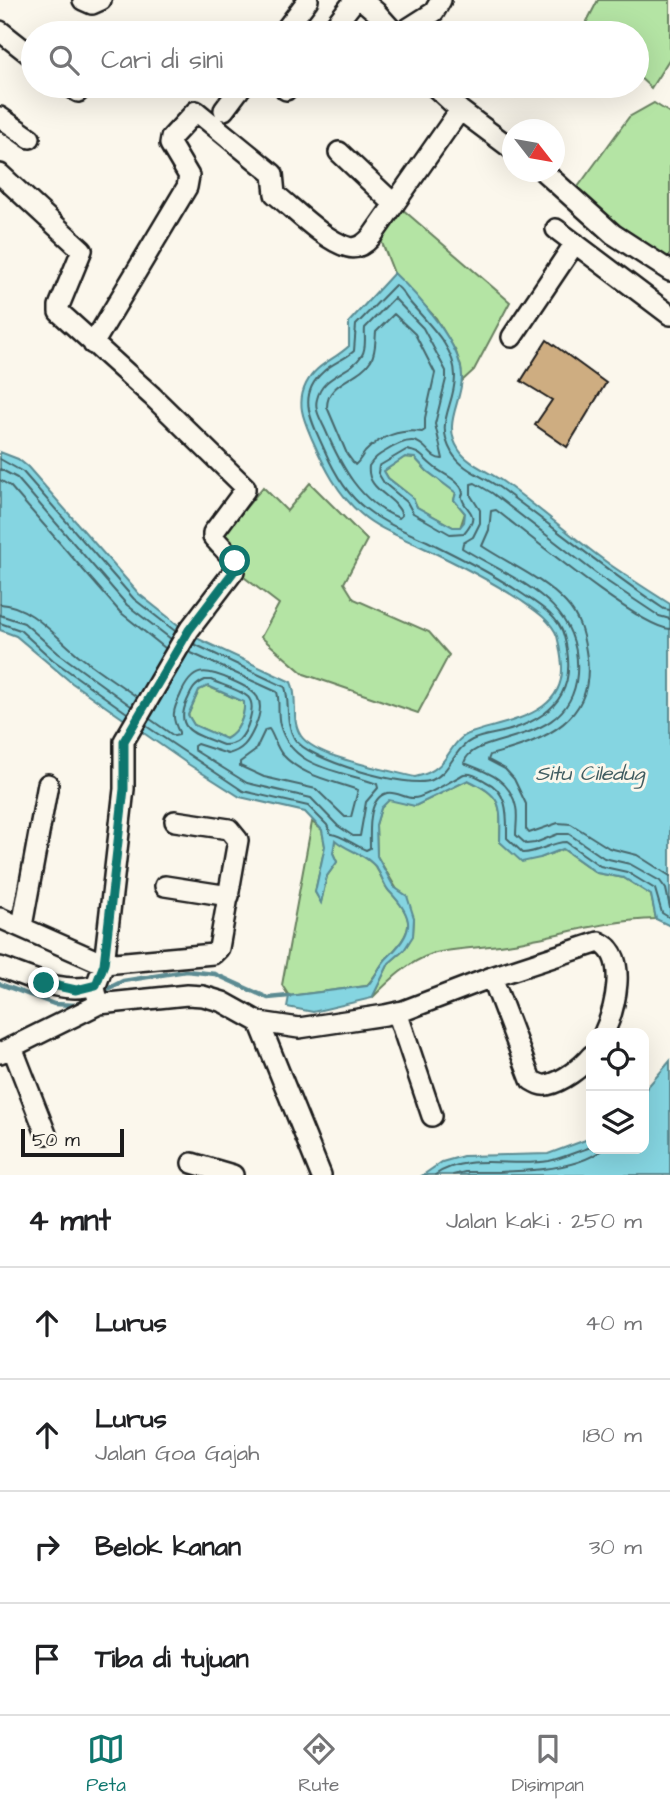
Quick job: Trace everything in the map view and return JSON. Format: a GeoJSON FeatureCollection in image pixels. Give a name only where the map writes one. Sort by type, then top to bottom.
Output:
{"type":"FeatureCollection","features":[{"type":"Feature","properties":{"kind":"street"},"geometry":{"type":"LineString","coordinates":[[83,0],[92,4],[101,0]]}},
{"type":"Feature","properties":{"kind":"street"},"geometry":{"type":"LineString","coordinates":[[292,21],[308,0]]}},
{"type":"Feature","properties":{"kind":"street"},"geometry":{"type":"LineString","coordinates":[[338,21],[355,0]]}},
{"type":"Feature","properties":{"kind":"street"},"geometry":{"type":"LineString","coordinates":[[362,0],[385,21]]}},
{"type":"Feature","properties":{"kind":"street"},"geometry":{"type":"LineString","coordinates":[[420,21],[428,17],[441,0]]}},
{"type":"Feature","properties":{"kind":"street"},"geometry":{"type":"LineString","coordinates":[[0,32],[21,48]]}},
{"type":"Feature","properties":{"kind":"street"},"geometry":{"type":"LineString","coordinates":[[224,110],[233,98]]}},
{"type":"Feature","properties":{"kind":"street"},"geometry":{"type":"LineString","coordinates":[[448,98],[502,141]]}},
{"type":"Feature","properties":{"kind":"street"},"geometry":{"type":"LineString","coordinates":[[93,344],[187,187],[189,176],[170,144],[172,138],[196,111],[273,174],[275,194],[326,235],[348,247],[357,247],[365,244],[460,110]]}},
{"type":"Feature","properties":{"kind":"street"},"geometry":{"type":"LineString","coordinates":[[0,117],[30,138]]}},
{"type":"Feature","properties":{"kind":"street"},"geometry":{"type":"LineString","coordinates":[[339,152],[394,204]]}},
{"type":"Feature","properties":{"kind":"street"},"geometry":{"type":"LineString","coordinates":[[0,174],[80,245],[81,256],[59,306],[59,312],[152,396],[245,487],[213,533],[213,537],[235,561],[234,571],[189,630],[128,733],[123,751],[124,789],[104,964],[97,994],[6,1050],[46,1134]]}},
{"type":"Feature","properties":{"kind":"street"},"geometry":{"type":"LineString","coordinates":[[555,182],[613,234],[670,271]]}},
{"type":"Feature","properties":{"kind":"street"},"geometry":{"type":"LineString","coordinates":[[556,229],[670,315]]}},
{"type":"Feature","properties":{"kind":"street"},"geometry":{"type":"LineString","coordinates":[[512,337],[575,243]]}},
{"type":"Feature","properties":{"kind":"street"},"geometry":{"type":"LineString","coordinates":[[22,926],[48,784]]}},
{"type":"Feature","properties":{"kind":"street"},"geometry":{"type":"LineString","coordinates":[[0,918],[104,964],[213,954],[219,948],[237,839],[229,829],[175,821]]}},
{"type":"Feature","properties":{"kind":"street"},"geometry":{"type":"LineString","coordinates":[[165,886],[229,896]]}},
{"type":"Feature","properties":{"kind":"street"},"geometry":{"type":"LineString","coordinates":[[0,967],[54,986],[97,994],[203,996],[223,1002],[259,1022],[299,1028],[397,1012],[599,942],[604,944],[613,956],[618,981],[615,1007],[606,1028]]}},
{"type":"Feature","properties":{"kind":"street"},"geometry":{"type":"LineString","coordinates":[[492,977],[531,1080],[538,1085],[547,1085],[586,1062]]}},
{"type":"Feature","properties":{"kind":"street"},"geometry":{"type":"LineString","coordinates":[[397,1012],[432,1115]]}},
{"type":"Feature","properties":{"kind":"street"},"geometry":{"type":"LineString","coordinates":[[259,1022],[321,1175]]}},
{"type":"Feature","properties":{"kind":"street"},"geometry":{"type":"LineString","coordinates":[[192,1163],[233,1175]]}},
{"type":"Feature","properties":{"kind":"green space"},"geometry":{"type":"Polygon","coordinates":[[[598,0],[670,0],[670,58],[651,88],[649,21],[587,21],[598,0]]]}},
{"type":"Feature","properties":{"kind":"green space"},"geometry":{"type":"Polygon","coordinates":[[[654,103],[670,113],[670,254],[663,263],[575,191],[629,117],[654,103]]]}},
{"type":"Feature","properties":{"kind":"green space"},"geometry":{"type":"Polygon","coordinates":[[[401,208],[510,302],[474,370],[462,381],[456,352],[436,318],[394,273],[379,235],[401,208]]]}},
{"type":"Feature","properties":{"kind":"green space"},"geometry":{"type":"Polygon","coordinates":[[[405,457],[415,458],[427,471],[456,492],[454,500],[465,513],[460,528],[453,527],[417,507],[413,498],[388,478],[384,471],[405,457]]]}},
{"type":"Feature","properties":{"kind":"green space"},"geometry":{"type":"Polygon","coordinates":[[[310,483],[367,540],[344,583],[354,599],[429,632],[449,655],[418,713],[304,674],[261,637],[279,604],[210,551],[263,487],[287,511],[310,483]]]}},
{"type":"Feature","properties":{"kind":"green space"},"geometry":{"type":"Polygon","coordinates":[[[207,686],[244,702],[240,723],[226,739],[194,725],[188,715],[199,690],[207,686]]]}},
{"type":"Feature","properties":{"kind":"green space"},"geometry":{"type":"Polygon","coordinates":[[[468,780],[488,792],[498,803],[500,842],[540,858],[563,849],[597,873],[624,878],[651,895],[656,919],[619,922],[507,944],[432,954],[407,967],[372,998],[389,963],[404,950],[413,935],[414,918],[377,856],[376,825],[381,808],[389,799],[415,806],[468,780]]]}},
{"type":"Feature","properties":{"kind":"green space"},"geometry":{"type":"Polygon","coordinates":[[[312,822],[322,830],[325,846],[315,892],[321,902],[327,876],[337,862],[333,853],[335,840],[364,856],[375,866],[404,910],[408,925],[402,941],[366,986],[289,996],[282,985],[312,822]]]}},
{"type":"Feature","properties":{"kind":"water","name":"Situ Ciledug"},"geometry":{"type":"Polygon","coordinates":[[[394,273],[437,321],[455,351],[462,378],[452,432],[463,455],[516,491],[612,566],[670,604],[670,926],[656,919],[651,895],[624,878],[597,873],[563,849],[522,862],[500,842],[498,803],[488,792],[468,780],[415,806],[389,800],[381,808],[376,825],[377,856],[394,887],[407,896],[414,918],[413,936],[404,950],[389,963],[372,998],[313,1012],[287,1007],[289,996],[367,986],[406,933],[408,925],[404,910],[375,866],[335,840],[333,853],[337,862],[327,876],[321,903],[315,892],[325,846],[322,830],[305,812],[240,797],[72,683],[16,636],[0,630],[0,452],[18,459],[28,467],[139,594],[192,636],[291,682],[298,730],[309,744],[337,757],[371,767],[415,777],[427,773],[442,762],[463,737],[519,719],[547,703],[556,692],[562,676],[561,657],[554,630],[536,611],[472,572],[375,524],[345,498],[332,480],[306,425],[301,405],[303,391],[310,377],[349,346],[349,322],[394,273]],[[405,457],[384,471],[388,478],[413,498],[417,507],[453,527],[460,527],[465,513],[454,500],[456,493],[415,458],[405,457]],[[208,686],[199,690],[188,715],[194,725],[226,739],[240,723],[244,702],[208,686]]]}},
{"type":"Feature","properties":{"kind":"water"},"geometry":{"type":"Polygon","coordinates":[[[670,1061],[670,1175],[423,1175],[442,1162],[463,1156],[548,1154],[586,1140],[586,1154],[649,1154],[649,1085],[670,1061]]]}},
{"type":"Feature","properties":{"kind":"building"},"geometry":{"type":"Polygon","coordinates":[[[547,340],[606,383],[567,447],[535,425],[552,400],[521,381],[547,340]]]}},
{"type":"Feature","properties":{"kind":"waterway"},"geometry":{"type":"LineString","coordinates":[[103,991],[123,981],[186,971],[215,974],[268,998],[289,996]]}},
{"type":"Feature","properties":{"kind":"waterway"},"geometry":{"type":"LineString","coordinates":[[0,984],[54,1004],[75,1005],[92,997]]}},
{"type":"Feature","properties":{"kind":"route"},"geometry":{"type":"LineString","coordinates":[[44,983],[76,990],[96,985],[104,964],[124,789],[124,741],[189,630],[234,571],[235,561]]}}]}
